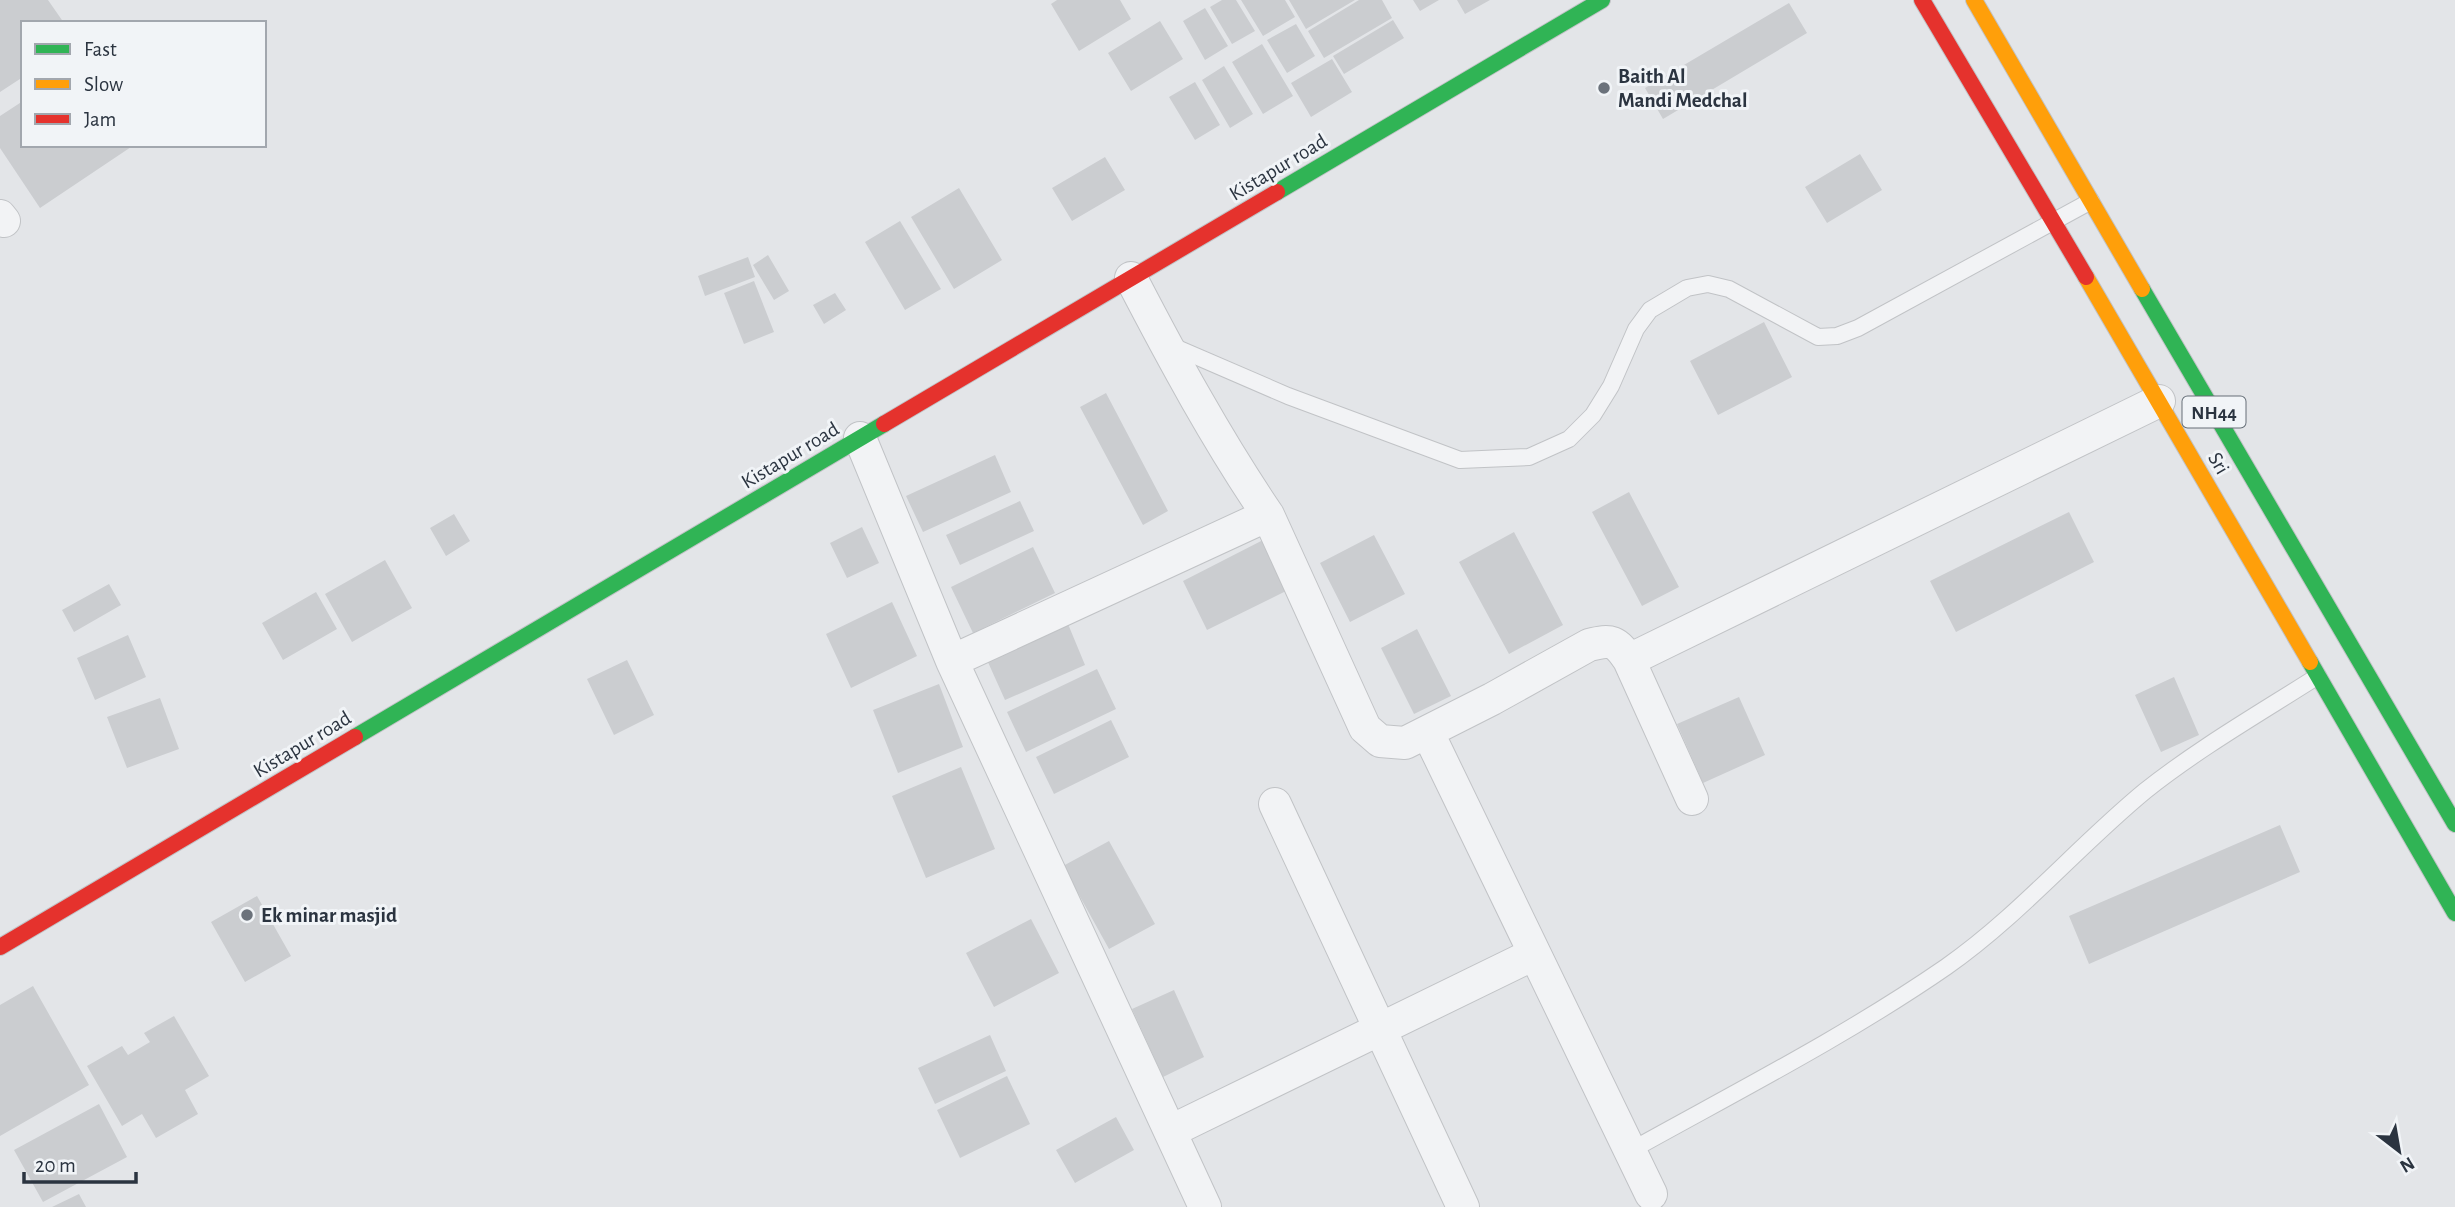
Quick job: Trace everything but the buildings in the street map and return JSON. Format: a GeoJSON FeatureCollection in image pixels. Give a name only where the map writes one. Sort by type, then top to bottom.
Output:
{"type":"FeatureCollection","features":[{"type":"Feature","properties":{"kind":"main road","name":"Kistapur road"},"geometry":{"type":"LineString","coordinates":[[0,947],[1602,0]]}},
{"type":"Feature","properties":{"kind":"main road","name":"Sri"},"geometry":{"type":"LineString","coordinates":[[1922,0],[2455,913]]}},
{"type":"Feature","properties":{"kind":"main road","name":"NH44"},"geometry":{"type":"LineString","coordinates":[[1974,0],[2455,824]]}},
{"type":"Feature","properties":{"kind":"street"},"geometry":{"type":"LineString","coordinates":[[1131,278],[1164,342],[1268,515],[1365,728],[1380,741],[1405,743],[1589,645],[1605,640],[1619,646],[1629,660],[1692,799]]}},
{"type":"Feature","properties":{"kind":"street"},"geometry":{"type":"LineString","coordinates":[[1629,660],[2158,401]]}},
{"type":"Feature","properties":{"kind":"street"},"geometry":{"type":"LineString","coordinates":[[860,438],[952,661],[1205,1207]]}},
{"type":"Feature","properties":{"kind":"street"},"geometry":{"type":"LineString","coordinates":[[952,661],[1268,515]]}},
{"type":"Feature","properties":{"kind":"street"},"geometry":{"type":"LineString","coordinates":[[1428,733],[1651,1194]]}},
{"type":"Feature","properties":{"kind":"street"},"geometry":{"type":"LineString","coordinates":[[1275,804],[1463,1207]]}},
{"type":"Feature","properties":{"kind":"street"},"geometry":{"type":"LineString","coordinates":[[1171,1131],[1534,954]]}},
{"type":"Feature","properties":{"kind":"lane"},"geometry":{"type":"LineString","coordinates":[[1164,342],[1288,396],[1460,460],[1529,457],[1569,439],[1593,415],[1611,386],[1636,328],[1650,310],[1687,288],[1708,284],[1729,289],[1818,337],[1837,336],[1858,328],[2091,201]]}},
{"type":"Feature","properties":{"kind":"lane"},"geometry":{"type":"LineString","coordinates":[[1630,1151],[1866,1019],[1947,966],[1996,929],[2145,791],[2183,763],[2318,676]]}},
{"type":"Feature","properties":{"kind":"traffic: fast"},"geometry":{"type":"LineString","coordinates":[[1277,192],[1602,0]]}},
{"type":"Feature","properties":{"kind":"traffic: fast"},"geometry":{"type":"LineString","coordinates":[[2142,289],[2455,824]]}},
{"type":"Feature","properties":{"kind":"traffic: fast"},"geometry":{"type":"LineString","coordinates":[[355,737],[884,424]]}},
{"type":"Feature","properties":{"kind":"traffic: fast"},"geometry":{"type":"LineString","coordinates":[[2310,662],[2455,913]]}},
{"type":"Feature","properties":{"kind":"traffic: slow"},"geometry":{"type":"LineString","coordinates":[[1974,0],[2142,289]]}},
{"type":"Feature","properties":{"kind":"traffic: slow"},"geometry":{"type":"LineString","coordinates":[[2086,277],[2310,662]]}},
{"type":"Feature","properties":{"kind":"traffic: jam"},"geometry":{"type":"LineString","coordinates":[[1922,0],[2086,277]]}},
{"type":"Feature","properties":{"kind":"traffic: jam"},"geometry":{"type":"LineString","coordinates":[[884,424],[1277,192]]}},
{"type":"Feature","properties":{"kind":"traffic: jam"},"geometry":{"type":"LineString","coordinates":[[0,947],[355,737]]}},
{"type":"Feature","properties":{"kind":"place","name":"Baith Al Mandi Medchal"},"geometry":{"type":"Point","coordinates":[1604,88]}},
{"type":"Feature","properties":{"kind":"place","name":"Ek minar masjid"},"geometry":{"type":"Point","coordinates":[247,915]}}]}
